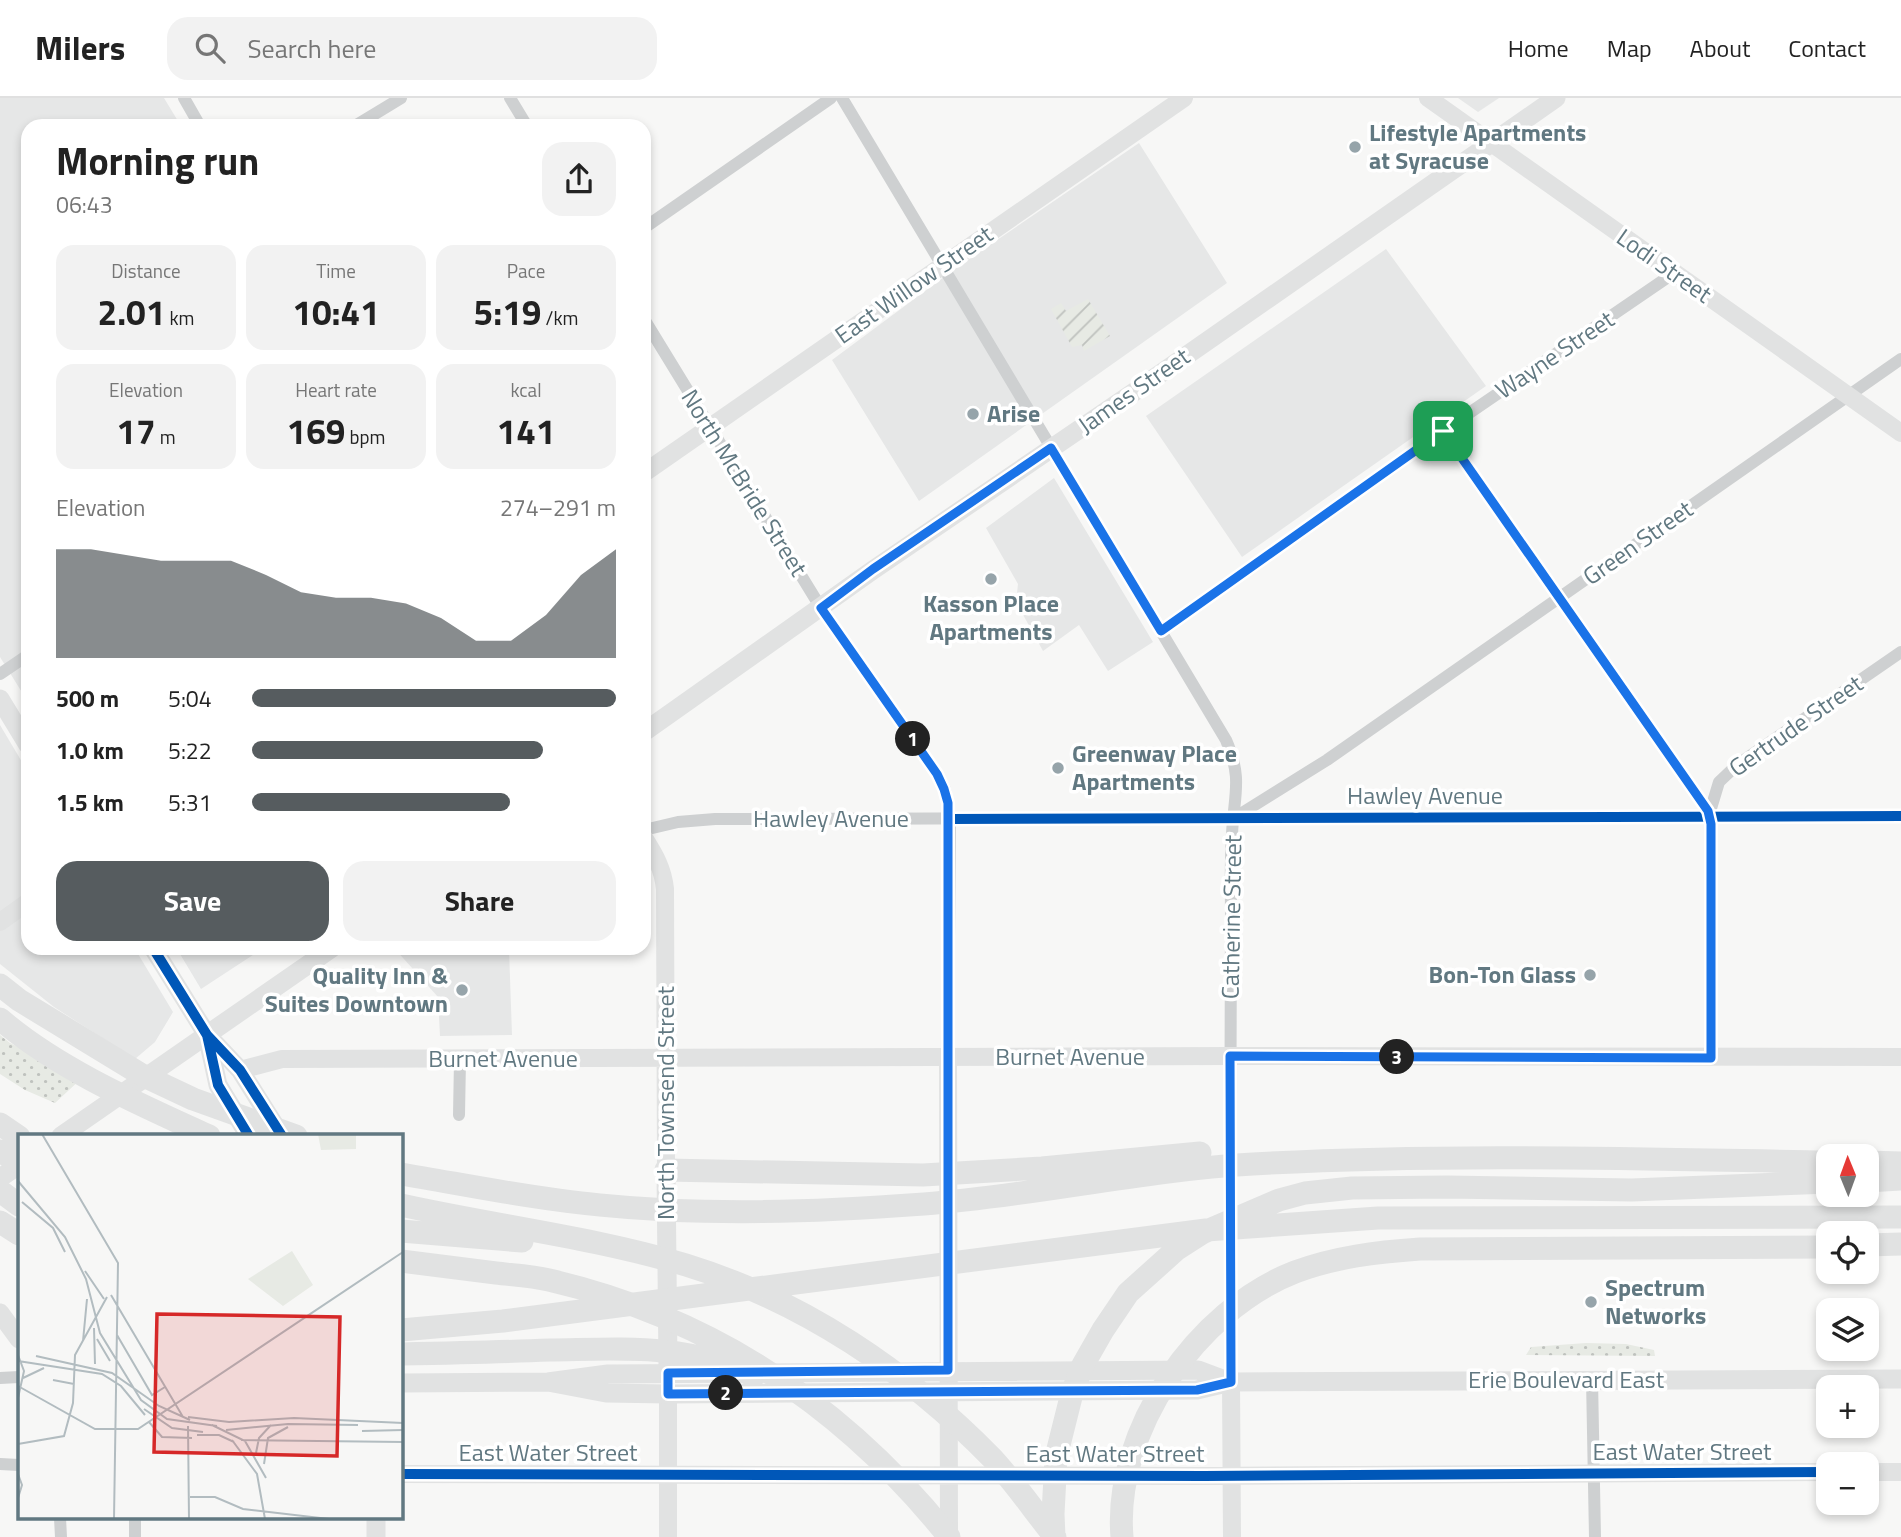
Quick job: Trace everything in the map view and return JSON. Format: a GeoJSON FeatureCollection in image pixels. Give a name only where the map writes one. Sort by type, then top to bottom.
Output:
{"type":"FeatureCollection","features":[{"type":"Feature","properties":{"kind":"highway"},"geometry":{"type":"LineString","coordinates":[[0,985],[153,1111],[205,1134]]}},
{"type":"Feature","properties":{"kind":"highway"},"geometry":{"type":"LineString","coordinates":[[0,1006],[124,1082],[246,1134]]}},
{"type":"Feature","properties":{"kind":"highway"},"geometry":{"type":"LineString","coordinates":[[0,1019],[41,1051],[101,1067],[290,1134]]}},
{"type":"Feature","properties":{"kind":"highway"},"geometry":{"type":"LineString","coordinates":[[0,1124],[18,1136]]}},
{"type":"Feature","properties":{"kind":"highway"},"geometry":{"type":"LineString","coordinates":[[666,1170],[923,1175],[1251,1157],[1303,1147],[1389,1150],[1444,1156],[1816,1162]]}},
{"type":"Feature","properties":{"kind":"highway"},"geometry":{"type":"LineString","coordinates":[[0,1152],[18,1163]]}},
{"type":"Feature","properties":{"kind":"highway"},"geometry":{"type":"LineString","coordinates":[[402,1172],[432,1180],[599,1205],[690,1212],[773,1213],[969,1200],[1208,1160]]}},
{"type":"Feature","properties":{"kind":"highway"},"geometry":{"type":"LineString","coordinates":[[1880,1162],[1901,1163]]}},
{"type":"Feature","properties":{"kind":"highway"},"geometry":{"type":"LineString","coordinates":[[1880,1181],[1901,1180]]}},
{"type":"Feature","properties":{"kind":"highway"},"geometry":{"type":"LineString","coordinates":[[1054,1537],[1056,1457],[1069,1404],[1083,1365],[1128,1293],[1177,1249],[1202,1233],[1279,1200],[1305,1193],[1352,1188],[1632,1190],[1816,1183]]}},
{"type":"Feature","properties":{"kind":"highway"},"geometry":{"type":"LineString","coordinates":[[0,1191],[18,1204]]}},
{"type":"Feature","properties":{"kind":"highway"},"geometry":{"type":"LineString","coordinates":[[402,1205],[555,1234],[689,1266],[752,1290],[811,1318],[869,1353],[935,1405],[992,1459],[1054,1537]]}},
{"type":"Feature","properties":{"kind":"highway"},"geometry":{"type":"LineString","coordinates":[[402,1330],[503,1321],[1254,1226],[1378,1218],[1901,1217]]}},
{"type":"Feature","properties":{"kind":"highway"},"geometry":{"type":"LineString","coordinates":[[0,1222],[18,1233]]}},
{"type":"Feature","properties":{"kind":"highway"},"geometry":{"type":"LineString","coordinates":[[402,1230],[643,1254]]}},
{"type":"Feature","properties":{"kind":"highway"},"geometry":{"type":"LineString","coordinates":[[1879,1245],[1901,1244]]}},
{"type":"Feature","properties":{"kind":"highway"},"geometry":{"type":"LineString","coordinates":[[1122,1537],[1122,1508],[1126,1482],[1137,1443],[1155,1403],[1176,1368],[1195,1344],[1239,1303],[1294,1273],[1377,1252],[1420,1249],[1816,1247]]}},
{"type":"Feature","properties":{"kind":"highway"},"geometry":{"type":"LineString","coordinates":[[402,1261],[546,1279],[639,1305],[686,1325],[749,1358],[823,1412],[892,1471],[949,1537]]}},
{"type":"Feature","properties":{"kind":"highway"},"geometry":{"type":"LineString","coordinates":[[402,1321],[503,1321]]}},
{"type":"Feature","properties":{"kind":"highway"},"geometry":{"type":"LineString","coordinates":[[402,1354],[668,1350],[705,1356],[728,1364],[789,1392],[823,1412]]}},
{"type":"Feature","properties":{"kind":"main road","name":"James Street"},"geometry":{"type":"LineString","coordinates":[[651,727],[873,569],[1556,98]]}},
{"type":"Feature","properties":{"kind":"main road"},"geometry":{"type":"LineString","coordinates":[[0,699],[21,734]]}},
{"type":"Feature","properties":{"kind":"main road"},"geometry":{"type":"LineString","coordinates":[[157,955],[207,1035],[240,1070],[281,1134]]}},
{"type":"Feature","properties":{"kind":"main road"},"geometry":{"type":"LineString","coordinates":[[64,1134],[322,955]]}},
{"type":"Feature","properties":{"kind":"main road"},"geometry":{"type":"LineString","coordinates":[[207,1035],[218,1085],[250,1134]]}},
{"type":"Feature","properties":{"kind":"main road"},"geometry":{"type":"LineString","coordinates":[[0,1178],[18,1165]]}},
{"type":"Feature","properties":{"kind":"main road","name":"North Townsend Street"},"geometry":{"type":"LineString","coordinates":[[666,1170],[668,1394]]}},
{"type":"Feature","properties":{"kind":"main road"},"geometry":{"type":"LineString","coordinates":[[0,1313],[18,1338]]}},
{"type":"Feature","properties":{"kind":"main road","name":"Erie Boulevard East"},"geometry":{"type":"LineString","coordinates":[[402,1383],[548,1382],[608,1374],[948,1370],[1198,1370],[1231,1382]]}},
{"type":"Feature","properties":{"kind":"main road","name":"Erie Boulevard East"},"geometry":{"type":"LineString","coordinates":[[548,1382],[606,1393],[668,1394],[1197,1390],[1231,1382],[1901,1379]]}},
{"type":"Feature","properties":{"kind":"street"},"geometry":{"type":"LineString","coordinates":[[184,98],[196,119]]}},
{"type":"Feature","properties":{"kind":"street"},"geometry":{"type":"LineString","coordinates":[[366,119],[401,98]]}},
{"type":"Feature","properties":{"kind":"street"},"geometry":{"type":"LineString","coordinates":[[510,98],[523,119]]}},
{"type":"Feature","properties":{"kind":"street"},"geometry":{"type":"LineString","coordinates":[[651,223],[831,98]]}},
{"type":"Feature","properties":{"kind":"street","name":"Catherine Street"},"geometry":{"type":"LineString","coordinates":[[842,98],[1232,754],[1237,796],[1232,832],[1231,1382]]}},
{"type":"Feature","properties":{"kind":"street","name":"East Willow Street"},"geometry":{"type":"LineString","coordinates":[[651,468],[1184,98]]}},
{"type":"Feature","properties":{"kind":"street","name":"Lodi Street"},"geometry":{"type":"LineString","coordinates":[[1428,98],[1901,433]]}},
{"type":"Feature","properties":{"kind":"street","name":"Wayne Street"},"geometry":{"type":"LineString","coordinates":[[1161,631],[1443,431],[1674,273]]}},
{"type":"Feature","properties":{"kind":"street","name":"North McBride Street"},"geometry":{"type":"LineString","coordinates":[[651,330],[821,608],[937,774],[944,789],[950,819],[949,1537]]}},
{"type":"Feature","properties":{"kind":"street","name":"Green Street"},"geometry":{"type":"LineString","coordinates":[[1234,818],[1327,760],[1901,359]]}},
{"type":"Feature","properties":{"kind":"street"},"geometry":{"type":"LineString","coordinates":[[1443,431],[1709,815],[1711,1058]]}},
{"type":"Feature","properties":{"kind":"street","name":"Gertrude Street"},"geometry":{"type":"LineString","coordinates":[[1709,815],[1718,782],[1737,765],[1901,652]]}},
{"type":"Feature","properties":{"kind":"street"},"geometry":{"type":"LineString","coordinates":[[0,674],[21,660]]}},
{"type":"Feature","properties":{"kind":"street","name":"Hawley Avenue"},"geometry":{"type":"LineString","coordinates":[[651,828],[678,822],[715,819],[1901,816]]}},
{"type":"Feature","properties":{"kind":"street","name":"North Townsend Street"},"geometry":{"type":"LineString","coordinates":[[651,848],[664,876],[666,1170]]}},
{"type":"Feature","properties":{"kind":"street"},"geometry":{"type":"LineString","coordinates":[[0,922],[21,907]]}},
{"type":"Feature","properties":{"kind":"street","name":"Burnet Avenue"},"geometry":{"type":"LineString","coordinates":[[240,1070],[282,1059],[1901,1057]]}},
{"type":"Feature","properties":{"kind":"street"},"geometry":{"type":"LineString","coordinates":[[459,1115],[460,1060]]}},
{"type":"Feature","properties":{"kind":"street"},"geometry":{"type":"LineString","coordinates":[[0,1378],[18,1377]]}},
{"type":"Feature","properties":{"kind":"street"},"geometry":{"type":"LineString","coordinates":[[1592,1379],[1595,1537]]}},
{"type":"Feature","properties":{"kind":"street"},"geometry":{"type":"LineString","coordinates":[[1231,1382],[1232,1537]]}},
{"type":"Feature","properties":{"kind":"street"},"geometry":{"type":"LineString","coordinates":[[668,1394],[668,1537]]}},
{"type":"Feature","properties":{"kind":"street"},"geometry":{"type":"LineString","coordinates":[[0,1464],[18,1465]]}},
{"type":"Feature","properties":{"kind":"street","name":"East Water Street"},"geometry":{"type":"LineString","coordinates":[[402,1474],[1232,1476],[1816,1472]]}},
{"type":"Feature","properties":{"kind":"street"},"geometry":{"type":"LineString","coordinates":[[1879,1472],[1901,1472]]}},
{"type":"Feature","properties":{"kind":"shaded area"},"geometry":{"type":"Polygon","coordinates":[[[0,98],[164,98],[177,119],[21,119],[21,691],[0,657],[0,98]]]}},
{"type":"Feature","properties":{"kind":"shaded area"},"geometry":{"type":"Polygon","coordinates":[[[1458,98],[1499,98],[1478,112],[1458,98]]]}},
{"type":"Feature","properties":{"kind":"shaded area"},"geometry":{"type":"Polygon","coordinates":[[[1139,143],[1227,283],[919,501],[832,360],[956,268],[1139,143]]]}},
{"type":"Feature","properties":{"kind":"shaded area"},"geometry":{"type":"Polygon","coordinates":[[[1386,249],[1486,386],[1242,557],[1146,416],[1386,249]]]}},
{"type":"Feature","properties":{"kind":"shaded area"},"geometry":{"type":"Polygon","coordinates":[[[1088,299],[1110,336],[1084,351],[1082,345],[1072,347],[1051,309],[1061,303],[1066,311],[1088,299]]]}},
{"type":"Feature","properties":{"kind":"shaded area"},"geometry":{"type":"Polygon","coordinates":[[[1054,478],[1153,642],[1108,671],[1079,625],[1043,651],[1016,602],[1018,584],[986,528],[1054,478]]]}},
{"type":"Feature","properties":{"kind":"shaded area"},"geometry":{"type":"Polygon","coordinates":[[[0,725],[21,760],[21,955],[139,955],[173,1012],[155,1042],[135,1059],[54,1007],[0,964],[0,725]]]}},
{"type":"Feature","properties":{"kind":"shaded area"},"geometry":{"type":"Polygon","coordinates":[[[181,955],[253,955],[201,989],[181,955]]]}},
{"type":"Feature","properties":{"kind":"shaded area"},"geometry":{"type":"Polygon","coordinates":[[[400,955],[509,955],[512,1035],[440,1036],[438,997],[400,955]]]}},
{"type":"Feature","properties":{"kind":"shaded area"},"geometry":{"type":"Polygon","coordinates":[[[0,1035],[10,1043],[82,1078],[55,1103],[25,1090],[0,1074],[0,1035]]]}},
{"type":"Feature","properties":{"kind":"shaded area"},"geometry":{"type":"Polygon","coordinates":[[[1586,1343],[1626,1344],[1654,1350],[1655,1356],[1526,1355],[1531,1347],[1586,1343]]]}},
{"type":"Feature","properties":{"kind":"cycle path"},"geometry":{"type":"LineString","coordinates":[[950,819],[1901,816]]}},
{"type":"Feature","properties":{"kind":"cycle path"},"geometry":{"type":"LineString","coordinates":[[157,955],[207,1035],[240,1070],[281,1134]]}},
{"type":"Feature","properties":{"kind":"cycle path"},"geometry":{"type":"LineString","coordinates":[[207,1035],[218,1085],[248,1134]]}},
{"type":"Feature","properties":{"kind":"cycle path"},"geometry":{"type":"LineString","coordinates":[[402,1474],[1204,1476],[1816,1472]]}},
{"type":"Feature","properties":{"kind":"place","name":"Lifestyle Apartments at Syracuse"},"geometry":{"type":"Point","coordinates":[1355,147]}},
{"type":"Feature","properties":{"kind":"place","name":"Arise"},"geometry":{"type":"Point","coordinates":[973,414]}},
{"type":"Feature","properties":{"kind":"place","name":"Kasson Place Apartments"},"geometry":{"type":"Point","coordinates":[991,579]}},
{"type":"Feature","properties":{"kind":"place","name":"Greenway Place Apartments"},"geometry":{"type":"Point","coordinates":[1058,768]}},
{"type":"Feature","properties":{"kind":"place","name":"Bon-Ton Glass"},"geometry":{"type":"Point","coordinates":[1590,975]}},
{"type":"Feature","properties":{"kind":"place","name":"Quality Inn & Suites Downtown"},"geometry":{"type":"Point","coordinates":[462,990]}},
{"type":"Feature","properties":{"kind":"place","name":"Spectrum Networks"},"geometry":{"type":"Point","coordinates":[1591,1302]}},
{"type":"Feature","properties":{"kind":"route"},"geometry":{"type":"LineString","coordinates":[[1443,431],[1708,811],[1711,824],[1711,1058],[1230,1056],[1231,1382],[1197,1390],[668,1394],[668,1373],[948,1370],[948,803],[937,774],[821,608],[873,569],[1051,448],[1161,631],[1443,431]]}}]}
